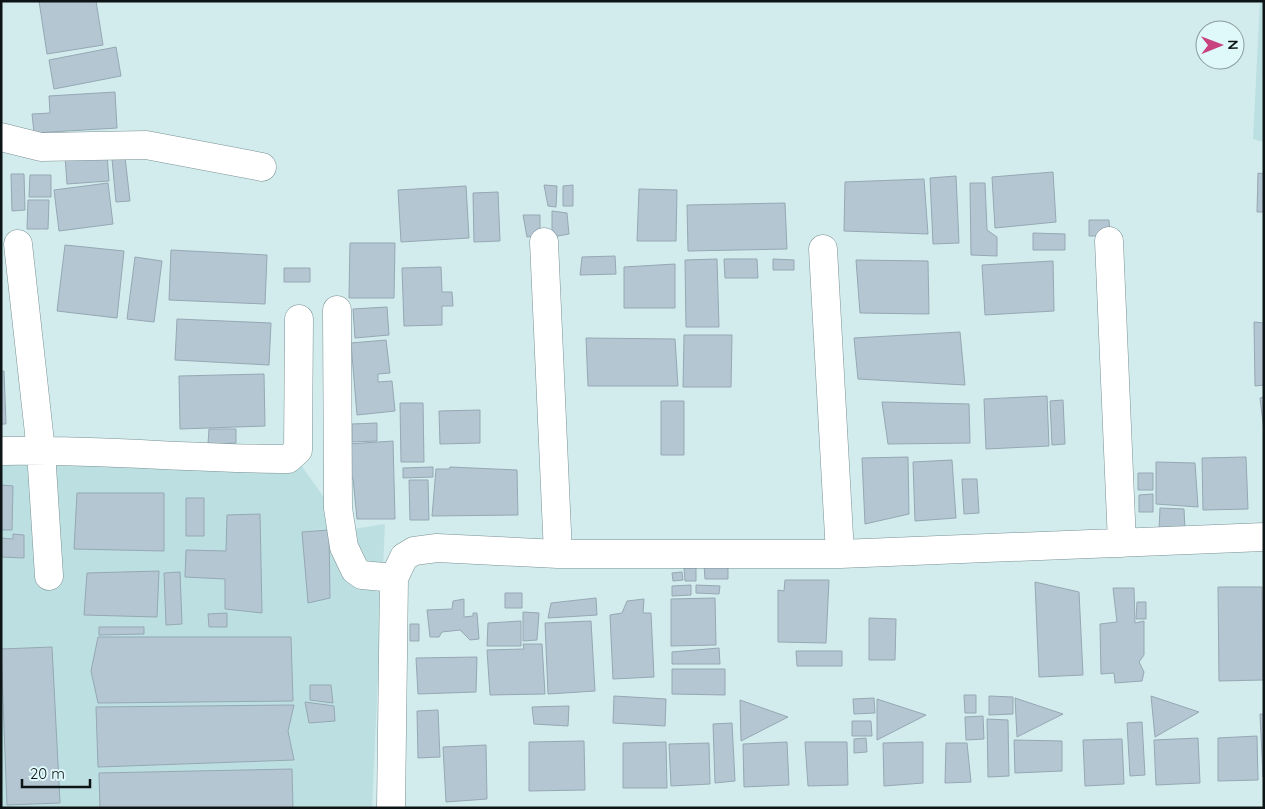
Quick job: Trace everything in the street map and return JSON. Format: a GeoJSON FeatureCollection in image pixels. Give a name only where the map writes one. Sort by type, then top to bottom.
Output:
{"type":"FeatureCollection","features":[{"type":"Feature","properties":{"kind":"street"},"geometry":{"type":"LineString","coordinates":[[1,137],[41,147],[146,145],[262,167]]}},
{"type":"Feature","properties":{"kind":"street"},"geometry":{"type":"LineString","coordinates":[[1109,241],[1122,544]]}},
{"type":"Feature","properties":{"kind":"street"},"geometry":{"type":"LineString","coordinates":[[544,242],[558,554]]}},
{"type":"Feature","properties":{"kind":"street"},"geometry":{"type":"LineString","coordinates":[[18,244],[41,451],[49,576]]}},
{"type":"Feature","properties":{"kind":"street"},"geometry":{"type":"LineString","coordinates":[[822,249],[840,554]]}},
{"type":"Feature","properties":{"kind":"street"},"geometry":{"type":"LineString","coordinates":[[337,310],[338,508],[344,547],[355,570],[362,575],[394,578]]}},
{"type":"Feature","properties":{"kind":"street"},"geometry":{"type":"LineString","coordinates":[[1,452],[41,451],[228,459],[288,459],[298,450],[299,319]]}},
{"type":"Feature","properties":{"kind":"street"},"geometry":{"type":"LineString","coordinates":[[391,808],[394,578],[404,557],[414,551],[437,548],[558,554],[840,554],[1122,544],[1264,536]]}},
{"type":"Feature","properties":{"kind":"shaded area"},"geometry":{"type":"Polygon","coordinates":[[[1260,1],[1264,1],[1264,142],[1253,139],[1260,1]]]}},
{"type":"Feature","properties":{"kind":"shaded area"},"geometry":{"type":"Polygon","coordinates":[[[1,448],[296,458],[347,530],[385,524],[372,808],[1,808],[1,448]]]}},
{"type":"Feature","properties":{"kind":"building"},"geometry":{"type":"Polygon","coordinates":[[[39,1],[96,1],[103,45],[47,54],[39,1]]]}},
{"type":"Feature","properties":{"kind":"building"},"geometry":{"type":"Polygon","coordinates":[[[116,47],[121,76],[54,89],[49,60],[116,47]]]}},
{"type":"Feature","properties":{"kind":"building"},"geometry":{"type":"Polygon","coordinates":[[[115,92],[117,128],[34,133],[32,114],[50,113],[49,96],[115,92]]]}},
{"type":"Feature","properties":{"kind":"building"},"geometry":{"type":"Polygon","coordinates":[[[107,154],[109,181],[67,184],[65,156],[107,154]]]}},
{"type":"Feature","properties":{"kind":"building"},"geometry":{"type":"Polygon","coordinates":[[[125,157],[130,201],[116,202],[112,159],[125,157]]]}},
{"type":"Feature","properties":{"kind":"building"},"geometry":{"type":"Polygon","coordinates":[[[1053,172],[1056,222],[995,228],[992,177],[1053,172]]]}},
{"type":"Feature","properties":{"kind":"building"},"geometry":{"type":"Polygon","coordinates":[[[1258,173],[1264,174],[1264,212],[1257,212],[1258,173]]]}},
{"type":"Feature","properties":{"kind":"building"},"geometry":{"type":"Polygon","coordinates":[[[11,174],[24,174],[25,210],[12,211],[11,174]]]}},
{"type":"Feature","properties":{"kind":"building"},"geometry":{"type":"Polygon","coordinates":[[[30,175],[51,175],[51,197],[29,197],[30,175]]]}},
{"type":"Feature","properties":{"kind":"building"},"geometry":{"type":"Polygon","coordinates":[[[956,176],[959,243],[933,244],[930,178],[956,176]]]}},
{"type":"Feature","properties":{"kind":"building"},"geometry":{"type":"Polygon","coordinates":[[[924,179],[928,234],[844,231],[845,182],[924,179]]]}},
{"type":"Feature","properties":{"kind":"building"},"geometry":{"type":"Polygon","coordinates":[[[108,183],[113,224],[59,231],[54,190],[108,183]]]}},
{"type":"Feature","properties":{"kind":"building"},"geometry":{"type":"Polygon","coordinates":[[[970,183],[985,183],[987,230],[997,237],[997,256],[971,255],[970,183]]]}},
{"type":"Feature","properties":{"kind":"building"},"geometry":{"type":"Polygon","coordinates":[[[544,185],[557,186],[556,207],[548,206],[544,185]]]}},
{"type":"Feature","properties":{"kind":"building"},"geometry":{"type":"Polygon","coordinates":[[[573,185],[573,206],[563,206],[563,186],[573,185]]]}},
{"type":"Feature","properties":{"kind":"building"},"geometry":{"type":"Polygon","coordinates":[[[466,186],[469,238],[401,242],[398,190],[466,186]]]}},
{"type":"Feature","properties":{"kind":"building"},"geometry":{"type":"Polygon","coordinates":[[[639,189],[677,190],[676,241],[637,241],[639,189]]]}},
{"type":"Feature","properties":{"kind":"building"},"geometry":{"type":"Polygon","coordinates":[[[498,192],[500,241],[474,242],[473,193],[498,192]]]}},
{"type":"Feature","properties":{"kind":"building"},"geometry":{"type":"Polygon","coordinates":[[[28,200],[49,200],[48,229],[27,229],[28,200]]]}},
{"type":"Feature","properties":{"kind":"building"},"geometry":{"type":"Polygon","coordinates":[[[785,203],[787,249],[688,251],[687,205],[785,203]]]}},
{"type":"Feature","properties":{"kind":"building"},"geometry":{"type":"Polygon","coordinates":[[[552,211],[567,213],[569,234],[552,237],[552,211]]]}},
{"type":"Feature","properties":{"kind":"building"},"geometry":{"type":"Polygon","coordinates":[[[523,215],[540,215],[540,235],[527,237],[523,215]]]}},
{"type":"Feature","properties":{"kind":"building"},"geometry":{"type":"Polygon","coordinates":[[[1089,220],[1109,220],[1110,236],[1089,236],[1089,220]]]}},
{"type":"Feature","properties":{"kind":"building"},"geometry":{"type":"Polygon","coordinates":[[[1033,233],[1065,234],[1065,250],[1033,250],[1033,233]]]}},
{"type":"Feature","properties":{"kind":"building"},"geometry":{"type":"Polygon","coordinates":[[[350,243],[395,243],[394,298],[349,298],[350,243]]]}},
{"type":"Feature","properties":{"kind":"building"},"geometry":{"type":"Polygon","coordinates":[[[65,245],[124,251],[117,318],[57,311],[65,245]]]}},
{"type":"Feature","properties":{"kind":"building"},"geometry":{"type":"Polygon","coordinates":[[[171,250],[267,255],[265,304],[169,300],[171,250]]]}},
{"type":"Feature","properties":{"kind":"building"},"geometry":{"type":"Polygon","coordinates":[[[615,256],[616,274],[580,275],[582,257],[615,256]]]}},
{"type":"Feature","properties":{"kind":"building"},"geometry":{"type":"Polygon","coordinates":[[[135,257],[162,261],[154,322],[127,319],[135,257]]]}},
{"type":"Feature","properties":{"kind":"building"},"geometry":{"type":"Polygon","coordinates":[[[717,259],[719,327],[686,327],[685,260],[717,259]]]}},
{"type":"Feature","properties":{"kind":"building"},"geometry":{"type":"Polygon","coordinates":[[[724,259],[757,259],[758,278],[725,278],[724,259]]]}},
{"type":"Feature","properties":{"kind":"building"},"geometry":{"type":"Polygon","coordinates":[[[773,259],[794,260],[794,270],[773,270],[773,259]]]}},
{"type":"Feature","properties":{"kind":"building"},"geometry":{"type":"Polygon","coordinates":[[[856,260],[928,261],[929,314],[860,313],[856,260]]]}},
{"type":"Feature","properties":{"kind":"building"},"geometry":{"type":"Polygon","coordinates":[[[1053,261],[1054,311],[985,315],[982,265],[1053,261]]]}},
{"type":"Feature","properties":{"kind":"building"},"geometry":{"type":"Polygon","coordinates":[[[675,264],[675,308],[624,308],[624,267],[675,264]]]}},
{"type":"Feature","properties":{"kind":"building"},"geometry":{"type":"Polygon","coordinates":[[[441,267],[442,292],[452,292],[453,306],[442,306],[442,325],[404,326],[402,268],[441,267]]]}},
{"type":"Feature","properties":{"kind":"building"},"geometry":{"type":"Polygon","coordinates":[[[284,268],[310,268],[310,282],[284,282],[284,268]]]}},
{"type":"Feature","properties":{"kind":"building"},"geometry":{"type":"Polygon","coordinates":[[[387,307],[389,335],[355,338],[353,309],[387,307]]]}},
{"type":"Feature","properties":{"kind":"building"},"geometry":{"type":"Polygon","coordinates":[[[177,319],[271,323],[269,365],[175,360],[177,319]]]}},
{"type":"Feature","properties":{"kind":"building"},"geometry":{"type":"Polygon","coordinates":[[[1254,322],[1264,323],[1264,385],[1255,386],[1254,322]]]}},
{"type":"Feature","properties":{"kind":"building"},"geometry":{"type":"Polygon","coordinates":[[[960,332],[965,385],[858,379],[854,338],[960,332]]]}},
{"type":"Feature","properties":{"kind":"building"},"geometry":{"type":"Polygon","coordinates":[[[684,335],[732,335],[731,387],[683,387],[684,335]]]}},
{"type":"Feature","properties":{"kind":"building"},"geometry":{"type":"Polygon","coordinates":[[[586,338],[675,339],[678,386],[588,386],[586,338]]]}},
{"type":"Feature","properties":{"kind":"building"},"geometry":{"type":"Polygon","coordinates":[[[386,340],[390,373],[378,374],[378,382],[392,381],[395,411],[357,415],[351,343],[386,340]]]}},
{"type":"Feature","properties":{"kind":"building"},"geometry":{"type":"Polygon","coordinates":[[[1,371],[4,371],[6,424],[1,424],[1,371]]]}},
{"type":"Feature","properties":{"kind":"building"},"geometry":{"type":"Polygon","coordinates":[[[264,374],[265,426],[180,429],[179,376],[264,374]]]}},
{"type":"Feature","properties":{"kind":"building"},"geometry":{"type":"Polygon","coordinates":[[[1047,396],[1049,446],[986,449],[984,399],[1047,396]]]}},
{"type":"Feature","properties":{"kind":"building"},"geometry":{"type":"Polygon","coordinates":[[[1264,397],[1264,431],[1260,398],[1264,397]]]}},
{"type":"Feature","properties":{"kind":"building"},"geometry":{"type":"Polygon","coordinates":[[[1063,400],[1065,444],[1052,445],[1050,401],[1063,400]]]}},
{"type":"Feature","properties":{"kind":"building"},"geometry":{"type":"Polygon","coordinates":[[[661,401],[684,401],[684,455],[661,455],[661,401]]]}},
{"type":"Feature","properties":{"kind":"building"},"geometry":{"type":"Polygon","coordinates":[[[882,402],[969,404],[970,443],[888,444],[882,402]]]}},
{"type":"Feature","properties":{"kind":"building"},"geometry":{"type":"Polygon","coordinates":[[[400,403],[423,403],[424,462],[401,462],[400,403]]]}},
{"type":"Feature","properties":{"kind":"building"},"geometry":{"type":"Polygon","coordinates":[[[480,410],[480,443],[440,444],[439,411],[480,410]]]}},
{"type":"Feature","properties":{"kind":"building"},"geometry":{"type":"Polygon","coordinates":[[[377,423],[377,441],[352,442],[352,424],[377,423]]]}},
{"type":"Feature","properties":{"kind":"building"},"geometry":{"type":"Polygon","coordinates":[[[209,429],[236,429],[236,443],[208,444],[209,429]]]}},
{"type":"Feature","properties":{"kind":"building"},"geometry":{"type":"Polygon","coordinates":[[[393,441],[395,519],[357,519],[353,478],[349,477],[349,444],[393,441]]]}},
{"type":"Feature","properties":{"kind":"building"},"geometry":{"type":"Polygon","coordinates":[[[908,457],[909,514],[865,524],[862,458],[908,457]]]}},
{"type":"Feature","properties":{"kind":"building"},"geometry":{"type":"Polygon","coordinates":[[[1246,457],[1248,509],[1203,510],[1202,458],[1246,457]]]}},
{"type":"Feature","properties":{"kind":"building"},"geometry":{"type":"Polygon","coordinates":[[[952,460],[956,518],[915,521],[913,462],[952,460]]]}},
{"type":"Feature","properties":{"kind":"building"},"geometry":{"type":"Polygon","coordinates":[[[1156,462],[1195,463],[1198,507],[1156,504],[1156,462]]]}},
{"type":"Feature","properties":{"kind":"building"},"geometry":{"type":"Polygon","coordinates":[[[433,467],[433,477],[403,478],[403,468],[433,467]]]}},
{"type":"Feature","properties":{"kind":"building"},"geometry":{"type":"Polygon","coordinates":[[[450,467],[517,470],[518,515],[432,516],[436,469],[449,469],[450,467]]]}},
{"type":"Feature","properties":{"kind":"building"},"geometry":{"type":"Polygon","coordinates":[[[1138,473],[1153,473],[1153,490],[1138,490],[1138,473]]]}},
{"type":"Feature","properties":{"kind":"building"},"geometry":{"type":"Polygon","coordinates":[[[962,479],[977,479],[979,513],[964,514],[962,479]]]}},
{"type":"Feature","properties":{"kind":"building"},"geometry":{"type":"Polygon","coordinates":[[[409,480],[428,480],[429,520],[410,520],[409,480]]]}},
{"type":"Feature","properties":{"kind":"building"},"geometry":{"type":"Polygon","coordinates":[[[1,485],[13,486],[12,530],[1,530],[1,485]]]}},
{"type":"Feature","properties":{"kind":"building"},"geometry":{"type":"Polygon","coordinates":[[[77,493],[164,493],[164,551],[74,549],[77,493]]]}},
{"type":"Feature","properties":{"kind":"building"},"geometry":{"type":"Polygon","coordinates":[[[1153,494],[1153,512],[1139,512],[1139,495],[1153,494]]]}},
{"type":"Feature","properties":{"kind":"building"},"geometry":{"type":"Polygon","coordinates":[[[186,498],[204,498],[204,536],[186,536],[186,498]]]}},
{"type":"Feature","properties":{"kind":"building"},"geometry":{"type":"Polygon","coordinates":[[[1160,508],[1184,509],[1185,530],[1159,530],[1160,508]]]}},
{"type":"Feature","properties":{"kind":"building"},"geometry":{"type":"Polygon","coordinates":[[[260,514],[262,613],[225,609],[225,579],[185,577],[186,550],[226,551],[227,515],[260,514]]]}},
{"type":"Feature","properties":{"kind":"building"},"geometry":{"type":"Polygon","coordinates":[[[329,530],[330,598],[308,603],[302,532],[329,530]]]}},
{"type":"Feature","properties":{"kind":"building"},"geometry":{"type":"Polygon","coordinates":[[[13,534],[24,535],[24,558],[1,557],[1,538],[13,539],[13,534]]]}},
{"type":"Feature","properties":{"kind":"building"},"geometry":{"type":"Polygon","coordinates":[[[728,563],[728,579],[705,579],[704,564],[728,563]]]}},
{"type":"Feature","properties":{"kind":"building"},"geometry":{"type":"Polygon","coordinates":[[[684,568],[696,568],[696,581],[685,581],[684,568]]]}},
{"type":"Feature","properties":{"kind":"building"},"geometry":{"type":"Polygon","coordinates":[[[159,571],[157,617],[84,615],[87,573],[159,571]]]}},
{"type":"Feature","properties":{"kind":"building"},"geometry":{"type":"Polygon","coordinates":[[[180,572],[182,624],[166,625],[164,573],[180,572]]]}},
{"type":"Feature","properties":{"kind":"building"},"geometry":{"type":"Polygon","coordinates":[[[682,572],[683,580],[673,581],[672,573],[682,572]]]}},
{"type":"Feature","properties":{"kind":"building"},"geometry":{"type":"Polygon","coordinates":[[[785,580],[829,580],[826,643],[778,642],[778,590],[784,591],[785,580]]]}},
{"type":"Feature","properties":{"kind":"building"},"geometry":{"type":"Polygon","coordinates":[[[1035,582],[1079,592],[1083,675],[1039,677],[1035,582]]]}},
{"type":"Feature","properties":{"kind":"building"},"geometry":{"type":"Polygon","coordinates":[[[691,585],[691,595],[672,596],[672,586],[691,585]]]}},
{"type":"Feature","properties":{"kind":"building"},"geometry":{"type":"Polygon","coordinates":[[[696,585],[720,586],[719,594],[696,593],[696,585]]]}},
{"type":"Feature","properties":{"kind":"building"},"geometry":{"type":"Polygon","coordinates":[[[1218,587],[1262,587],[1263,680],[1219,681],[1218,587]]]}},
{"type":"Feature","properties":{"kind":"building"},"geometry":{"type":"Polygon","coordinates":[[[1113,588],[1134,588],[1135,623],[1144,621],[1144,655],[1139,662],[1144,672],[1142,681],[1115,683],[1114,673],[1101,674],[1100,624],[1117,622],[1113,588]]]}},
{"type":"Feature","properties":{"kind":"building"},"geometry":{"type":"Polygon","coordinates":[[[505,593],[522,593],[522,608],[505,608],[505,593]]]}},
{"type":"Feature","properties":{"kind":"building"},"geometry":{"type":"Polygon","coordinates":[[[596,598],[597,615],[548,618],[551,603],[596,598]]]}},
{"type":"Feature","properties":{"kind":"building"},"geometry":{"type":"Polygon","coordinates":[[[715,598],[716,645],[671,646],[671,599],[715,598]]]}},
{"type":"Feature","properties":{"kind":"building"},"geometry":{"type":"Polygon","coordinates":[[[464,599],[464,617],[473,616],[473,613],[477,613],[479,639],[470,640],[460,630],[442,632],[439,637],[430,637],[427,610],[452,609],[453,601],[464,599]]]}},
{"type":"Feature","properties":{"kind":"building"},"geometry":{"type":"Polygon","coordinates":[[[644,599],[643,613],[651,613],[654,677],[613,679],[610,615],[622,613],[627,601],[644,599]]]}},
{"type":"Feature","properties":{"kind":"building"},"geometry":{"type":"Polygon","coordinates":[[[1137,602],[1146,602],[1146,619],[1136,619],[1137,602]]]}},
{"type":"Feature","properties":{"kind":"building"},"geometry":{"type":"Polygon","coordinates":[[[523,612],[539,613],[537,640],[523,641],[523,612]]]}},
{"type":"Feature","properties":{"kind":"building"},"geometry":{"type":"Polygon","coordinates":[[[227,613],[227,627],[209,627],[208,614],[227,613]]]}},
{"type":"Feature","properties":{"kind":"building"},"geometry":{"type":"Polygon","coordinates":[[[869,618],[896,619],[895,660],[869,660],[869,618]]]}},
{"type":"Feature","properties":{"kind":"building"},"geometry":{"type":"Polygon","coordinates":[[[521,621],[521,646],[487,646],[488,623],[521,621]]]}},
{"type":"Feature","properties":{"kind":"building"},"geometry":{"type":"Polygon","coordinates":[[[591,621],[595,691],[548,694],[545,623],[591,621]]]}},
{"type":"Feature","properties":{"kind":"building"},"geometry":{"type":"Polygon","coordinates":[[[410,624],[419,624],[419,641],[410,641],[410,624]]]}},
{"type":"Feature","properties":{"kind":"building"},"geometry":{"type":"Polygon","coordinates":[[[99,627],[144,627],[144,634],[99,635],[99,627]]]}},
{"type":"Feature","properties":{"kind":"building"},"geometry":{"type":"Polygon","coordinates":[[[98,637],[291,637],[293,701],[98,703],[91,671],[98,637]]]}},
{"type":"Feature","properties":{"kind":"building"},"geometry":{"type":"Polygon","coordinates":[[[523,644],[542,644],[545,694],[490,695],[487,650],[524,649],[523,644]]]}},
{"type":"Feature","properties":{"kind":"building"},"geometry":{"type":"Polygon","coordinates":[[[52,647],[60,803],[7,805],[1,649],[52,647]]]}},
{"type":"Feature","properties":{"kind":"building"},"geometry":{"type":"Polygon","coordinates":[[[719,648],[720,664],[672,664],[672,652],[719,648]]]}},
{"type":"Feature","properties":{"kind":"building"},"geometry":{"type":"Polygon","coordinates":[[[796,651],[842,651],[842,666],[797,666],[796,651]]]}},
{"type":"Feature","properties":{"kind":"building"},"geometry":{"type":"Polygon","coordinates":[[[477,657],[476,692],[418,694],[416,658],[477,657]]]}},
{"type":"Feature","properties":{"kind":"building"},"geometry":{"type":"Polygon","coordinates":[[[672,669],[725,669],[725,695],[672,694],[672,669]]]}},
{"type":"Feature","properties":{"kind":"building"},"geometry":{"type":"Polygon","coordinates":[[[310,685],[331,685],[333,703],[310,700],[310,685]]]}},
{"type":"Feature","properties":{"kind":"building"},"geometry":{"type":"Polygon","coordinates":[[[964,695],[976,695],[976,713],[965,713],[964,695]]]}},
{"type":"Feature","properties":{"kind":"building"},"geometry":{"type":"Polygon","coordinates":[[[614,696],[666,699],[665,726],[613,723],[614,696]]]}},
{"type":"Feature","properties":{"kind":"building"},"geometry":{"type":"Polygon","coordinates":[[[989,696],[1013,697],[1013,714],[989,715],[989,696]]]}},
{"type":"Feature","properties":{"kind":"building"},"geometry":{"type":"Polygon","coordinates":[[[1151,696],[1199,712],[1155,737],[1151,696]]]}},
{"type":"Feature","properties":{"kind":"building"},"geometry":{"type":"Polygon","coordinates":[[[874,698],[875,713],[854,714],[853,699],[874,698]]]}},
{"type":"Feature","properties":{"kind":"building"},"geometry":{"type":"Polygon","coordinates":[[[1015,698],[1063,714],[1017,737],[1015,698]]]}},
{"type":"Feature","properties":{"kind":"building"},"geometry":{"type":"Polygon","coordinates":[[[877,699],[926,715],[877,740],[877,699]]]}},
{"type":"Feature","properties":{"kind":"building"},"geometry":{"type":"Polygon","coordinates":[[[740,700],[788,717],[741,741],[740,700]]]}},
{"type":"Feature","properties":{"kind":"building"},"geometry":{"type":"Polygon","coordinates":[[[305,702],[334,706],[335,721],[309,723],[305,702]]]}},
{"type":"Feature","properties":{"kind":"building"},"geometry":{"type":"Polygon","coordinates":[[[294,705],[288,731],[294,760],[98,767],[96,707],[294,705]]]}},
{"type":"Feature","properties":{"kind":"building"},"geometry":{"type":"Polygon","coordinates":[[[569,706],[568,726],[534,724],[532,707],[569,706]]]}},
{"type":"Feature","properties":{"kind":"building"},"geometry":{"type":"Polygon","coordinates":[[[438,710],[440,757],[418,758],[417,711],[438,710]]]}},
{"type":"Feature","properties":{"kind":"building"},"geometry":{"type":"Polygon","coordinates":[[[1260,714],[1264,714],[1263,777],[1260,714]]]}},
{"type":"Feature","properties":{"kind":"building"},"geometry":{"type":"Polygon","coordinates":[[[983,716],[984,739],[966,740],[965,717],[983,716]]]}},
{"type":"Feature","properties":{"kind":"building"},"geometry":{"type":"Polygon","coordinates":[[[987,719],[1008,720],[1009,776],[988,777],[987,719]]]}},
{"type":"Feature","properties":{"kind":"building"},"geometry":{"type":"Polygon","coordinates":[[[852,721],[871,721],[872,736],[852,736],[852,721]]]}},
{"type":"Feature","properties":{"kind":"building"},"geometry":{"type":"Polygon","coordinates":[[[1142,722],[1145,775],[1130,776],[1127,723],[1142,722]]]}},
{"type":"Feature","properties":{"kind":"building"},"geometry":{"type":"Polygon","coordinates":[[[732,723],[735,781],[715,783],[713,724],[732,723]]]}},
{"type":"Feature","properties":{"kind":"building"},"geometry":{"type":"Polygon","coordinates":[[[1257,736],[1258,780],[1218,781],[1218,738],[1257,736]]]}},
{"type":"Feature","properties":{"kind":"building"},"geometry":{"type":"Polygon","coordinates":[[[866,738],[867,752],[854,753],[854,739],[866,738]]]}},
{"type":"Feature","properties":{"kind":"building"},"geometry":{"type":"Polygon","coordinates":[[[1198,738],[1200,783],[1156,785],[1154,740],[1198,738]]]}},
{"type":"Feature","properties":{"kind":"building"},"geometry":{"type":"Polygon","coordinates":[[[1122,739],[1124,784],[1085,786],[1083,740],[1122,739]]]}},
{"type":"Feature","properties":{"kind":"building"},"geometry":{"type":"Polygon","coordinates":[[[1014,740],[1062,741],[1062,771],[1015,773],[1014,740]]]}},
{"type":"Feature","properties":{"kind":"building"},"geometry":{"type":"Polygon","coordinates":[[[584,741],[585,790],[529,791],[529,742],[584,741]]]}},
{"type":"Feature","properties":{"kind":"building"},"geometry":{"type":"Polygon","coordinates":[[[666,742],[667,788],[623,788],[623,743],[666,742]]]}},
{"type":"Feature","properties":{"kind":"building"},"geometry":{"type":"Polygon","coordinates":[[[787,742],[789,785],[744,787],[743,744],[787,742]]]}},
{"type":"Feature","properties":{"kind":"building"},"geometry":{"type":"Polygon","coordinates":[[[805,742],[847,742],[848,785],[808,786],[805,742]]]}},
{"type":"Feature","properties":{"kind":"building"},"geometry":{"type":"Polygon","coordinates":[[[923,742],[923,783],[884,786],[883,743],[923,742]]]}},
{"type":"Feature","properties":{"kind":"building"},"geometry":{"type":"Polygon","coordinates":[[[709,743],[710,784],[671,786],[669,744],[709,743]]]}},
{"type":"Feature","properties":{"kind":"building"},"geometry":{"type":"Polygon","coordinates":[[[946,743],[967,743],[971,782],[945,783],[946,743]]]}},
{"type":"Feature","properties":{"kind":"building"},"geometry":{"type":"Polygon","coordinates":[[[486,745],[487,799],[446,802],[443,747],[486,745]]]}},
{"type":"Feature","properties":{"kind":"building"},"geometry":{"type":"Polygon","coordinates":[[[292,769],[293,808],[100,808],[99,773],[292,769]]]}}]}
